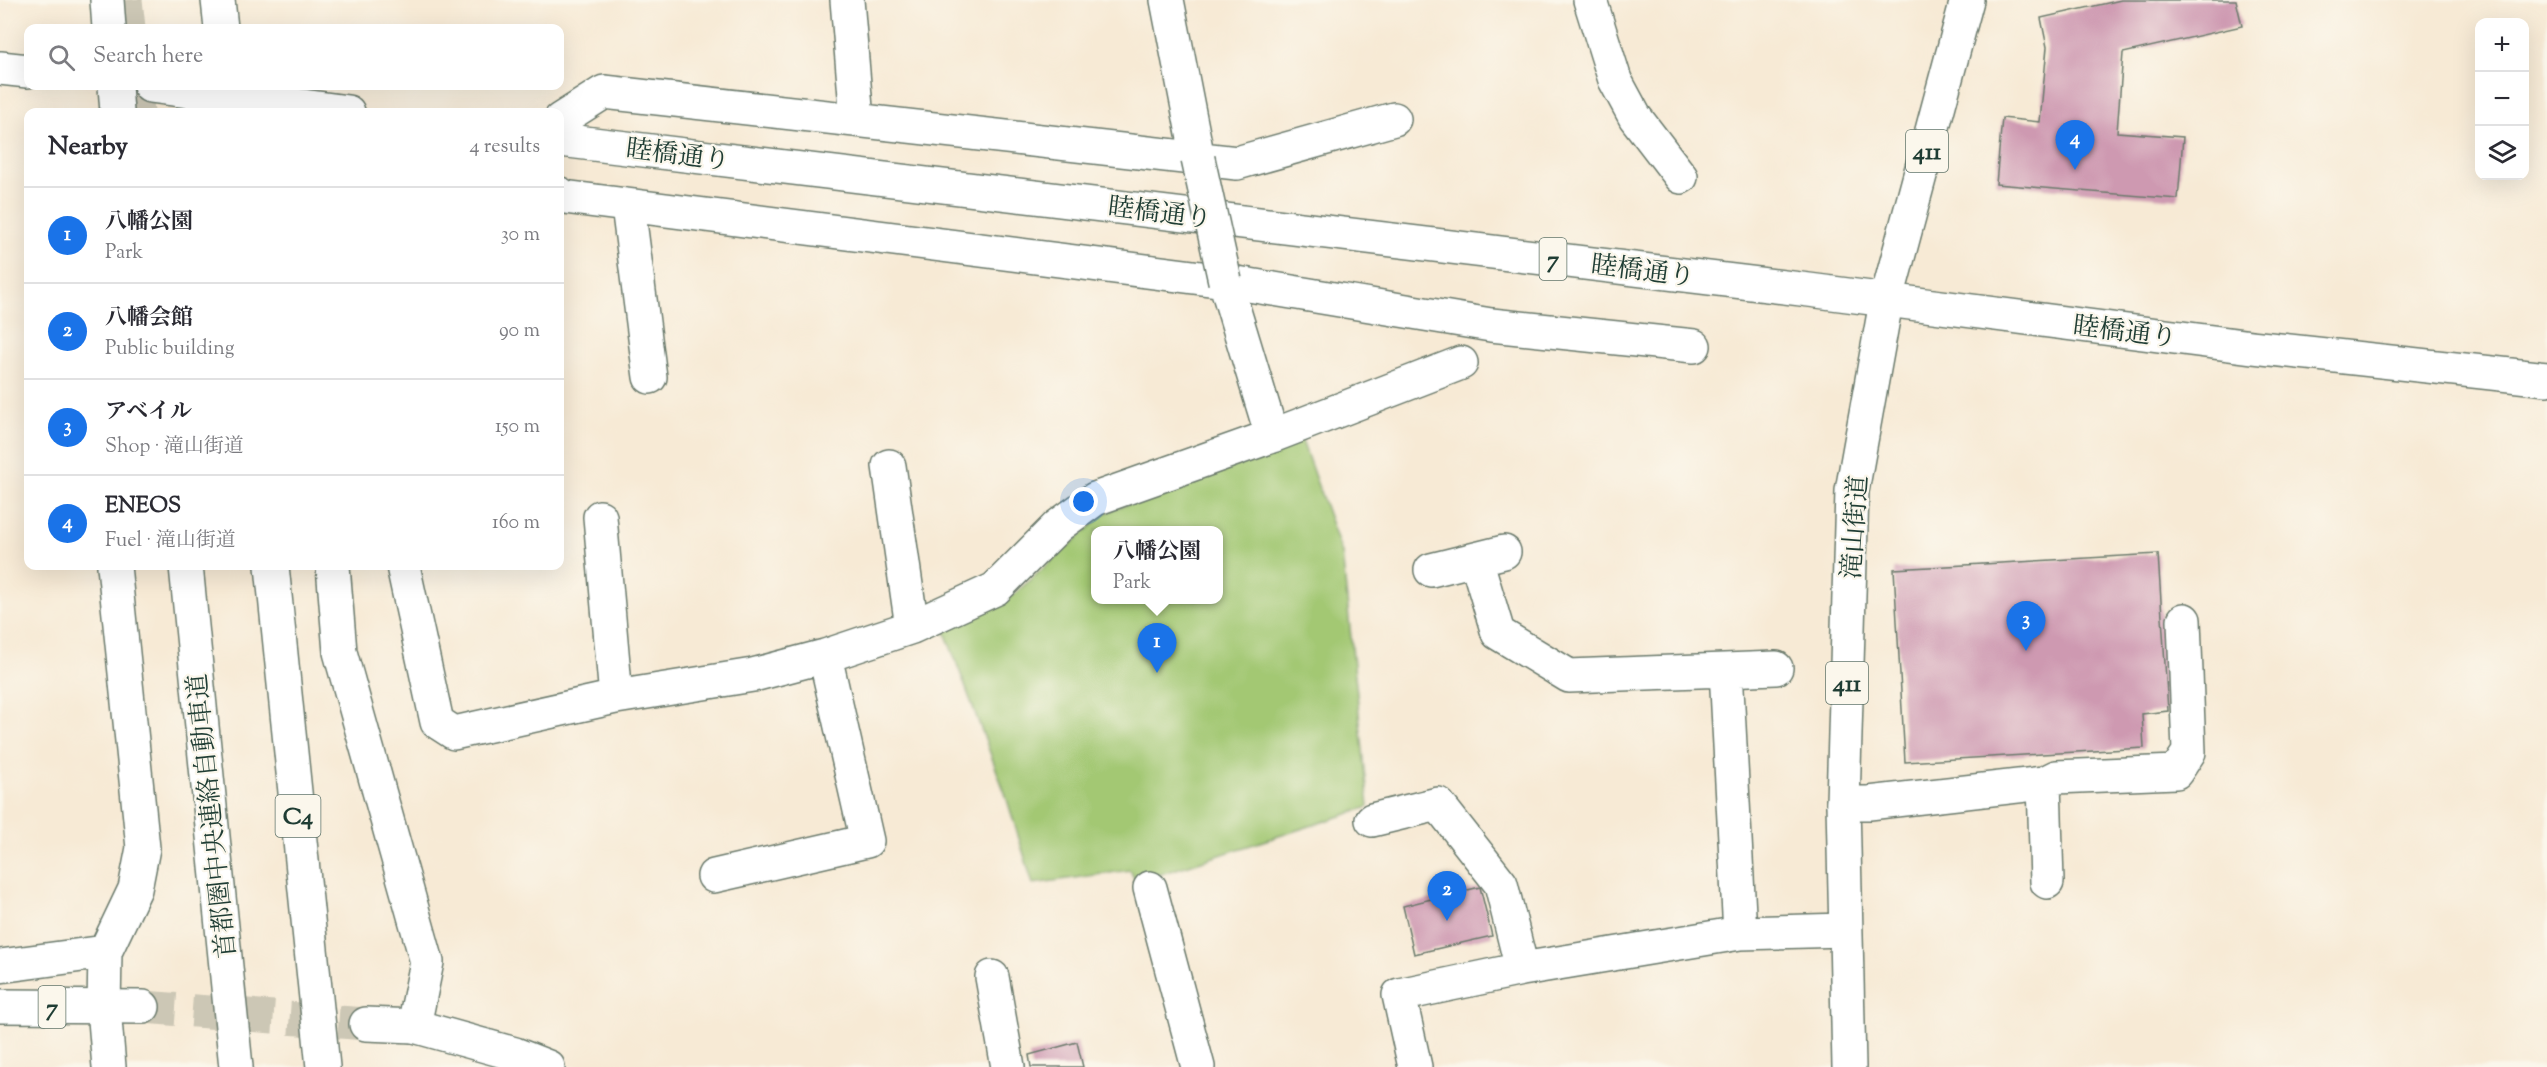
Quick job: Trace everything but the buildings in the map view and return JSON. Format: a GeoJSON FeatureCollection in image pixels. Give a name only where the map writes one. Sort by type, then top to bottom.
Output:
{"type":"FeatureCollection","features":[{"type":"Feature","properties":{"kind":"main road"},"geometry":{"type":"LineString","coordinates":[[107,0],[109,24]]}},
{"type":"Feature","properties":{"kind":"main road"},"geometry":{"type":"LineString","coordinates":[[218,0],[221,24]]}},
{"type":"Feature","properties":{"kind":"main road"},"geometry":{"type":"LineString","coordinates":[[847,0],[857,120]]}},
{"type":"Feature","properties":{"kind":"main road"},"geometry":{"type":"LineString","coordinates":[[1167,0],[1225,281],[1272,436]]}},
{"type":"Feature","properties":{"kind":"main road"},"geometry":{"type":"LineString","coordinates":[[1590,0],[1615,80],[1635,117],[1681,177]]}},
{"type":"Feature","properties":{"kind":"main road","name":"滝山街道"},"geometry":{"type":"LineString","coordinates":[[1849,1067],[1843,803],[1852,491],[1886,302],[1967,0]]}},
{"type":"Feature","properties":{"kind":"main road"},"geometry":{"type":"LineString","coordinates":[[0,68],[24,71]]}},
{"type":"Feature","properties":{"kind":"main road"},"geometry":{"type":"LineString","coordinates":[[115,90],[117,108]]}},
{"type":"Feature","properties":{"kind":"main road"},"geometry":{"type":"LineString","coordinates":[[177,90],[314,108]]}},
{"type":"Feature","properties":{"kind":"main road"},"geometry":{"type":"LineString","coordinates":[[564,117],[604,92],[1237,163],[1394,119]]}},
{"type":"Feature","properties":{"kind":"main road","name":"睦橋通り"},"geometry":{"type":"LineString","coordinates":[[564,140],[1797,288],[1886,302],[2547,380]]}},
{"type":"Feature","properties":{"kind":"main road"},"geometry":{"type":"LineString","coordinates":[[564,197],[1225,281],[1491,325],[1694,346]]}},
{"type":"Feature","properties":{"kind":"main road"},"geometry":{"type":"LineString","coordinates":[[628,206],[650,377]]}},
{"type":"Feature","properties":{"kind":"main road"},"geometry":{"type":"LineString","coordinates":[[404,570],[437,722],[454,733],[616,697],[753,675],[825,656],[912,627],[995,589],[1058,526],[1095,499],[1272,436],[1461,363]]}},
{"type":"Feature","properties":{"kind":"main road"},"geometry":{"type":"LineString","coordinates":[[889,466],[912,627]]}},
{"type":"Feature","properties":{"kind":"main road"},"geometry":{"type":"LineString","coordinates":[[600,517],[616,697]]}},
{"type":"Feature","properties":{"kind":"main road"},"geometry":{"type":"LineString","coordinates":[[1431,570],[1490,555],[1498,633],[1569,676],[1776,668]]}},
{"type":"Feature","properties":{"kind":"main road"},"geometry":{"type":"LineString","coordinates":[[109,1067],[104,1008],[105,952],[135,890],[143,848],[114,570]]}},
{"type":"Feature","properties":{"kind":"main road","name":"首都圏中央連絡自動車道"},"geometry":{"type":"LineString","coordinates":[[186,570],[236,1067]]}},
{"type":"Feature","properties":{"kind":"main road","name":"C4"},"geometry":{"type":"LineString","coordinates":[[272,570],[323,1067]]}},
{"type":"Feature","properties":{"kind":"main road"},"geometry":{"type":"LineString","coordinates":[[333,570],[340,652],[427,962],[414,1026]]}},
{"type":"Feature","properties":{"kind":"main road"},"geometry":{"type":"LineString","coordinates":[[1843,803],[1869,803],[2044,783],[2056,777],[2176,772],[2189,752],[2184,620]]}},
{"type":"Feature","properties":{"kind":"main road"},"geometry":{"type":"LineString","coordinates":[[714,876],[867,841],[825,656]]}},
{"type":"Feature","properties":{"kind":"main road"},"geometry":{"type":"LineString","coordinates":[[1726,670],[1740,933]]}},
{"type":"Feature","properties":{"kind":"main road"},"geometry":{"type":"LineString","coordinates":[[2044,783],[2047,882]]}},
{"type":"Feature","properties":{"kind":"main road"},"geometry":{"type":"LineString","coordinates":[[1372,820],[1438,804],[1501,884],[1522,969]]}},
{"type":"Feature","properties":{"kind":"main road"},"geometry":{"type":"LineString","coordinates":[[1150,888],[1198,1067]]}},
{"type":"Feature","properties":{"kind":"main road"},"geometry":{"type":"LineString","coordinates":[[1415,1067],[1399,995],[1522,969],[1740,933],[1845,930]]}},
{"type":"Feature","properties":{"kind":"main road"},"geometry":{"type":"LineString","coordinates":[[0,966],[105,952]]}},
{"type":"Feature","properties":{"kind":"main road"},"geometry":{"type":"LineString","coordinates":[[992,977],[1008,1067]]}},
{"type":"Feature","properties":{"kind":"main road","name":"7"},"geometry":{"type":"LineString","coordinates":[[0,1006],[143,1007]]}},
{"type":"Feature","properties":{"kind":"main road"},"geometry":{"type":"LineString","coordinates":[[366,1024],[414,1026],[515,1060],[548,1067]]}},
{"type":"Feature","properties":{"kind":"green space"},"geometry":{"type":"Polygon","coordinates":[[[1301,438],[1342,553],[1369,807],[1136,882],[1130,870],[1033,884],[1005,793],[944,629],[1013,595],[1091,526],[1091,604],[1223,604],[1223,526],[1091,526],[1107,512],[1301,438]]]}},
{"type":"Feature","properties":{"kind":"tunnel"},"geometry":{"type":"LineString","coordinates":[[126,0],[129,24]]}},
{"type":"Feature","properties":{"kind":"tunnel"},"geometry":{"type":"LineString","coordinates":[[135,90],[138,108]]}},
{"type":"Feature","properties":{"kind":"tunnel"},"geometry":{"type":"LineString","coordinates":[[143,1007],[366,1024]]}},
{"type":"Feature","properties":{"kind":"place","name":"ENEOS"},"geometry":{"type":"Point","coordinates":[2075,170]}},
{"type":"Feature","properties":{"kind":"place","name":"アベイル"},"geometry":{"type":"Point","coordinates":[2026,651]}},
{"type":"Feature","properties":{"kind":"place","name":"八幡公園"},"geometry":{"type":"Point","coordinates":[1157,673]}},
{"type":"Feature","properties":{"kind":"place","name":"八幡会館"},"geometry":{"type":"Point","coordinates":[1447,921]}}]}
